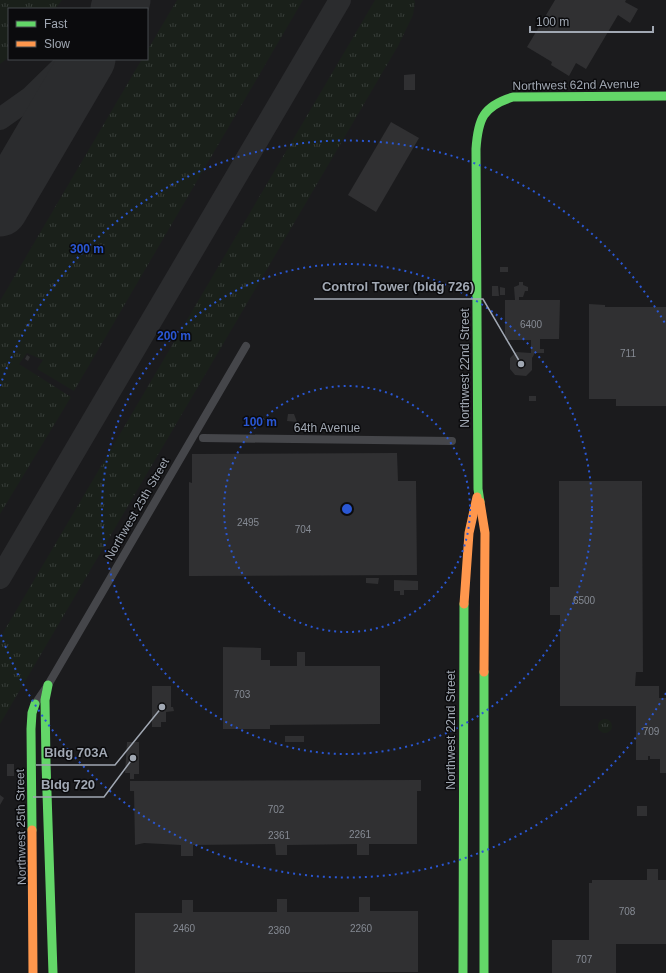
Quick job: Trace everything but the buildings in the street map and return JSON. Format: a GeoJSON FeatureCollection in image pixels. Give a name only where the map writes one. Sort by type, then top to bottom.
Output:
{"type":"FeatureCollection","features":[{"type":"Feature","properties":{"kind":"street","name":"Northwest 62nd Avenue"},"geometry":{"type":"LineString","coordinates":[[489,106],[505,98],[522,96],[666,96]]}},
{"type":"Feature","properties":{"kind":"street","name":"Northwest 22nd Street"},"geometry":{"type":"LineString","coordinates":[[484,973],[483,826],[485,533],[478,489],[476,149],[478,127],[489,106]]}},
{"type":"Feature","properties":{"kind":"street","name":"Northwest 25th Street"},"geometry":{"type":"LineString","coordinates":[[33,973],[31,730],[32,713],[35,704],[48,685],[246,346]]}},
{"type":"Feature","properties":{"kind":"street","name":"64th Avenue"},"geometry":{"type":"LineString","coordinates":[[203,438],[452,441]]}},
{"type":"Feature","properties":{"kind":"street","name":"Northwest 22nd Street"},"geometry":{"type":"LineString","coordinates":[[463,973],[464,608],[469,533],[478,489]]}},
{"type":"Feature","properties":{"kind":"street","name":"Northwest 25th Street"},"geometry":{"type":"LineString","coordinates":[[48,685],[45,700],[46,763],[53,973]]}},
{"type":"Feature","properties":{"kind":"shaded area"},"geometry":{"type":"Polygon","coordinates":[[[0,0],[666,0],[666,973],[0,973],[0,0]]]}},
{"type":"Feature","properties":{"kind":"green space"},"geometry":{"type":"Polygon","coordinates":[[[0,0],[62,0],[56,8],[8,8],[8,58],[0,64],[0,0]]]}},
{"type":"Feature","properties":{"kind":"green space"},"geometry":{"type":"Polygon","coordinates":[[[177,0],[303,0],[74,391],[37,369],[43,360],[27,353],[19,364],[71,397],[0,514],[0,301],[141,60],[148,60],[148,49],[177,0]]]}},
{"type":"Feature","properties":{"kind":"green space"},"geometry":{"type":"Polygon","coordinates":[[[375,0],[414,0],[415,2],[413,15],[398,46],[0,724],[0,638],[375,0]]]}},
{"type":"Feature","properties":{"kind":"green space"},"geometry":{"type":"Polygon","coordinates":[[[605,719],[610,721],[612,726],[610,731],[605,733],[600,731],[598,726],[600,721],[605,719]]]}},
{"type":"Feature","properties":{"kind":"taxiway"},"geometry":{"type":"LineString","coordinates":[[110,8],[115,0]]}},
{"type":"Feature","properties":{"kind":"taxiway"},"geometry":{"type":"LineString","coordinates":[[0,578],[340,0]]}},
{"type":"Feature","properties":{"kind":"taxiway"},"geometry":{"type":"LineString","coordinates":[[0,119],[31,97],[69,60]]}},
{"type":"Feature","properties":{"kind":"runway"},"geometry":{"type":"LineString","coordinates":[[119,8],[123,0]]}},
{"type":"Feature","properties":{"kind":"runway"},"geometry":{"type":"LineString","coordinates":[[0,209],[87,60]]}},
{"type":"Feature","properties":{"kind":"traffic: fast"},"geometry":{"type":"LineString","coordinates":[[480,502],[478,489],[476,149],[478,129],[484,115],[495,105],[513,97],[666,96]]}},
{"type":"Feature","properties":{"kind":"traffic: fast"},"geometry":{"type":"LineString","coordinates":[[463,973],[464,604]]}},
{"type":"Feature","properties":{"kind":"traffic: fast"},"geometry":{"type":"LineString","coordinates":[[484,672],[484,973]]}},
{"type":"Feature","properties":{"kind":"traffic: fast"},"geometry":{"type":"LineString","coordinates":[[48,685],[45,700],[46,763],[53,973]]}},
{"type":"Feature","properties":{"kind":"traffic: fast"},"geometry":{"type":"LineString","coordinates":[[32,830],[31,729],[32,713],[35,704]]}},
{"type":"Feature","properties":{"kind":"traffic: slow"},"geometry":{"type":"LineString","coordinates":[[464,604],[469,533],[477,497]]}},
{"type":"Feature","properties":{"kind":"traffic: slow"},"geometry":{"type":"LineString","coordinates":[[480,502],[485,533],[484,672]]}},
{"type":"Feature","properties":{"kind":"traffic: slow"},"geometry":{"type":"LineString","coordinates":[[32,830],[33,973]]}},
{"type":"Feature","properties":{"kind":"place","name":"Control Tower (bldg 726)"},"geometry":{"type":"Point","coordinates":[521,364]}},
{"type":"Feature","properties":{"kind":"place","name":"Bldg 703A"},"geometry":{"type":"Point","coordinates":[162,707]}},
{"type":"Feature","properties":{"kind":"place","name":"Bldg 720"},"geometry":{"type":"Point","coordinates":[133,758]}}]}
